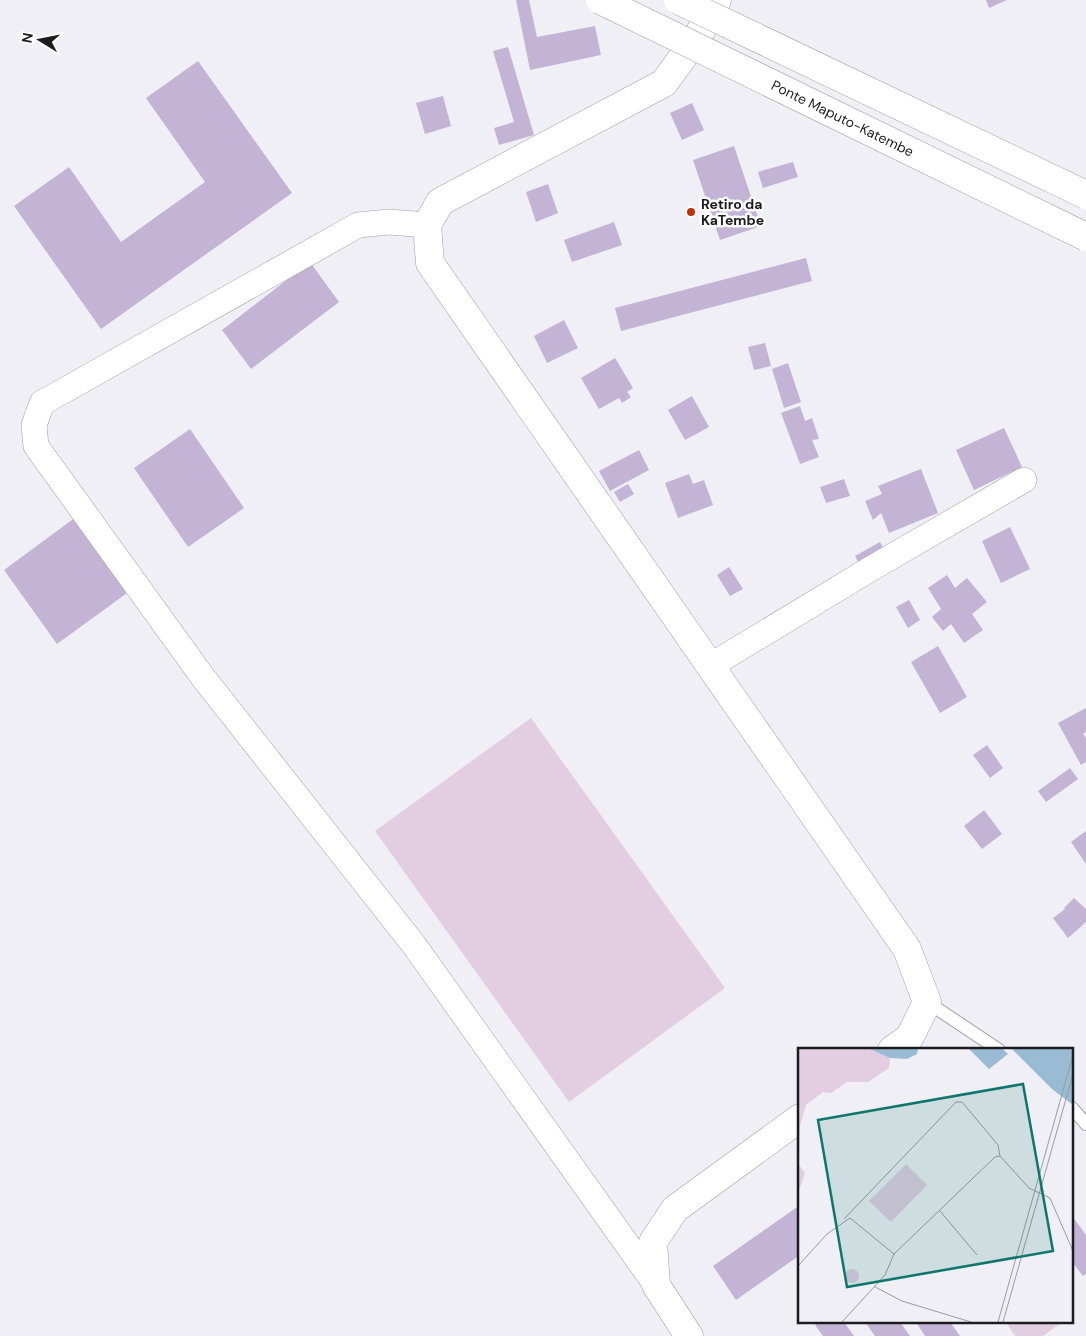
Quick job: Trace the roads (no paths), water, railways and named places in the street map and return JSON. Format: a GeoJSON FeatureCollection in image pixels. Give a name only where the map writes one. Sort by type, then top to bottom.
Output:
{"type":"FeatureCollection","features":[{"type":"Feature","properties":{"kind":"main road","name":"Ponte Maputo-Katembe"},"geometry":{"type":"LineString","coordinates":[[600,0],[1086,237]]}},
{"type":"Feature","properties":{"kind":"main road"},"geometry":{"type":"LineString","coordinates":[[678,0],[1086,195]]}},
{"type":"Feature","properties":{"kind":"main road"},"geometry":{"type":"LineString","coordinates":[[716,0],[698,36],[664,83],[440,202],[427,226],[430,263],[907,949],[927,1002],[910,1037],[895,1048]]}},
{"type":"Feature","properties":{"kind":"main road"},"geometry":{"type":"LineString","coordinates":[[688,1336],[656,1285],[653,1242],[674,1209],[798,1119]]}},
{"type":"Feature","properties":{"kind":"street"},"geometry":{"type":"LineString","coordinates":[[427,226],[389,222],[358,225],[42,403],[34,424],[36,446],[202,676],[414,945],[656,1285]]}},
{"type":"Feature","properties":{"kind":"street"},"geometry":{"type":"LineString","coordinates":[[710,666],[872,568],[1024,480]]}},
{"type":"Feature","properties":{"kind":"lane"},"geometry":{"type":"LineString","coordinates":[[927,1002],[996,1048]]}},
{"type":"Feature","properties":{"kind":"lane"},"geometry":{"type":"LineString","coordinates":[[1074,1110],[1086,1124]]}},
{"type":"Feature","properties":{"kind":"place","name":"Retiro da KaTembe"},"geometry":{"type":"Point","coordinates":[691,212]}}]}
